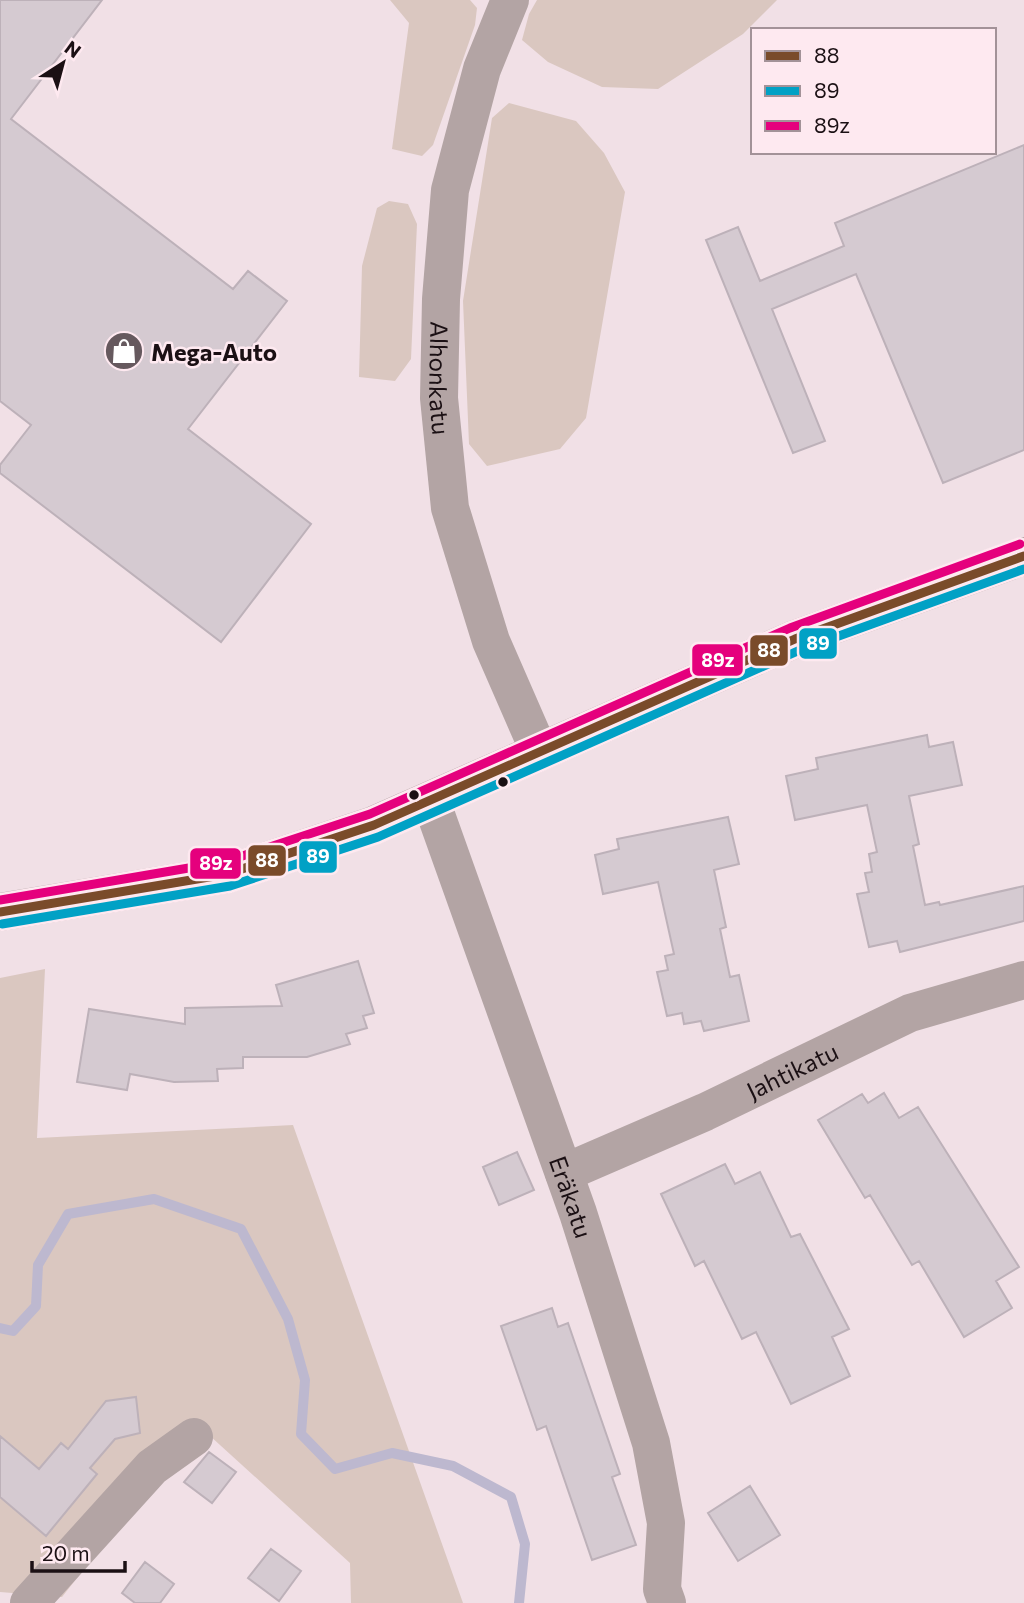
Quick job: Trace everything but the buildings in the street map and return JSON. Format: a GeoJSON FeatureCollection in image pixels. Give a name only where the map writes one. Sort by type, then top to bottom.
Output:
{"type":"FeatureCollection","features":[{"type":"Feature","properties":{"kind":"street","name":"Alhonkatu"},"geometry":{"type":"LineString","coordinates":[[510,0],[482,69],[450,190],[441,299],[439,398],[450,508],[491,640],[539,751]]}},
{"type":"Feature","properties":{"kind":"street"},"geometry":{"type":"LineString","coordinates":[[0,912],[227,874],[374,825],[796,639],[1024,556]]}},
{"type":"Feature","properties":{"kind":"street","name":"Eräkatu"},"geometry":{"type":"LineString","coordinates":[[430,801],[564,1172],[651,1443],[666,1523],[662,1589],[667,1603]]}},
{"type":"Feature","properties":{"kind":"street","name":"Jahtikatu"},"geometry":{"type":"LineString","coordinates":[[564,1172],[705,1112],[910,1013],[1024,980]]}},
{"type":"Feature","properties":{"kind":"street"},"geometry":{"type":"LineString","coordinates":[[29,1603],[152,1467],[194,1437]]}},
{"type":"Feature","properties":{"kind":"shaded area"},"geometry":{"type":"Polygon","coordinates":[[[390,0],[470,0],[477,8],[475,25],[433,145],[422,156],[392,149],[409,23],[390,0]]]}},
{"type":"Feature","properties":{"kind":"shaded area"},"geometry":{"type":"Polygon","coordinates":[[[537,0],[777,0],[743,34],[658,89],[602,87],[548,62],[522,40],[529,14],[537,0]]]}},
{"type":"Feature","properties":{"kind":"shaded area"},"geometry":{"type":"Polygon","coordinates":[[[509,103],[576,121],[604,153],[625,192],[586,418],[560,449],[487,466],[469,444],[463,301],[492,118],[509,103]]]}},
{"type":"Feature","properties":{"kind":"shaded area"},"geometry":{"type":"Polygon","coordinates":[[[389,201],[408,204],[417,224],[411,359],[395,381],[359,377],[362,266],[377,208],[389,201]]]}},
{"type":"Feature","properties":{"kind":"shaded area"},"geometry":{"type":"Polygon","coordinates":[[[45,969],[37,1138],[293,1125],[463,1603],[351,1603],[350,1563],[198,1425],[62,1597],[0,1592],[0,978],[45,969]]]}},
{"type":"Feature","properties":{"kind":"waterway"},"geometry":{"type":"LineString","coordinates":[[0,1328],[13,1331],[36,1306],[38,1265],[68,1214],[154,1199],[241,1229],[288,1319],[305,1380],[301,1434],[335,1469],[392,1453],[453,1466],[511,1497],[525,1544],[519,1603]]}},
{"type":"Feature","properties":{"kind":"transit line","name":"89z"},"geometry":{"type":"LineString","coordinates":[[0,900],[224,862],[370,814],[790,628],[1020,544]]}},
{"type":"Feature","properties":{"kind":"transit line","name":"88"},"geometry":{"type":"LineString","coordinates":[[0,912],[227,874],[374,825],[795,639],[1024,556]]}},
{"type":"Feature","properties":{"kind":"transit line","name":"89"},"geometry":{"type":"LineString","coordinates":[[2,924],[230,886],[378,837],[800,650],[1024,569]]}},
{"type":"Feature","properties":{"kind":"place","name":"Mega-Auto"},"geometry":{"type":"Point","coordinates":[124,351]}}]}
